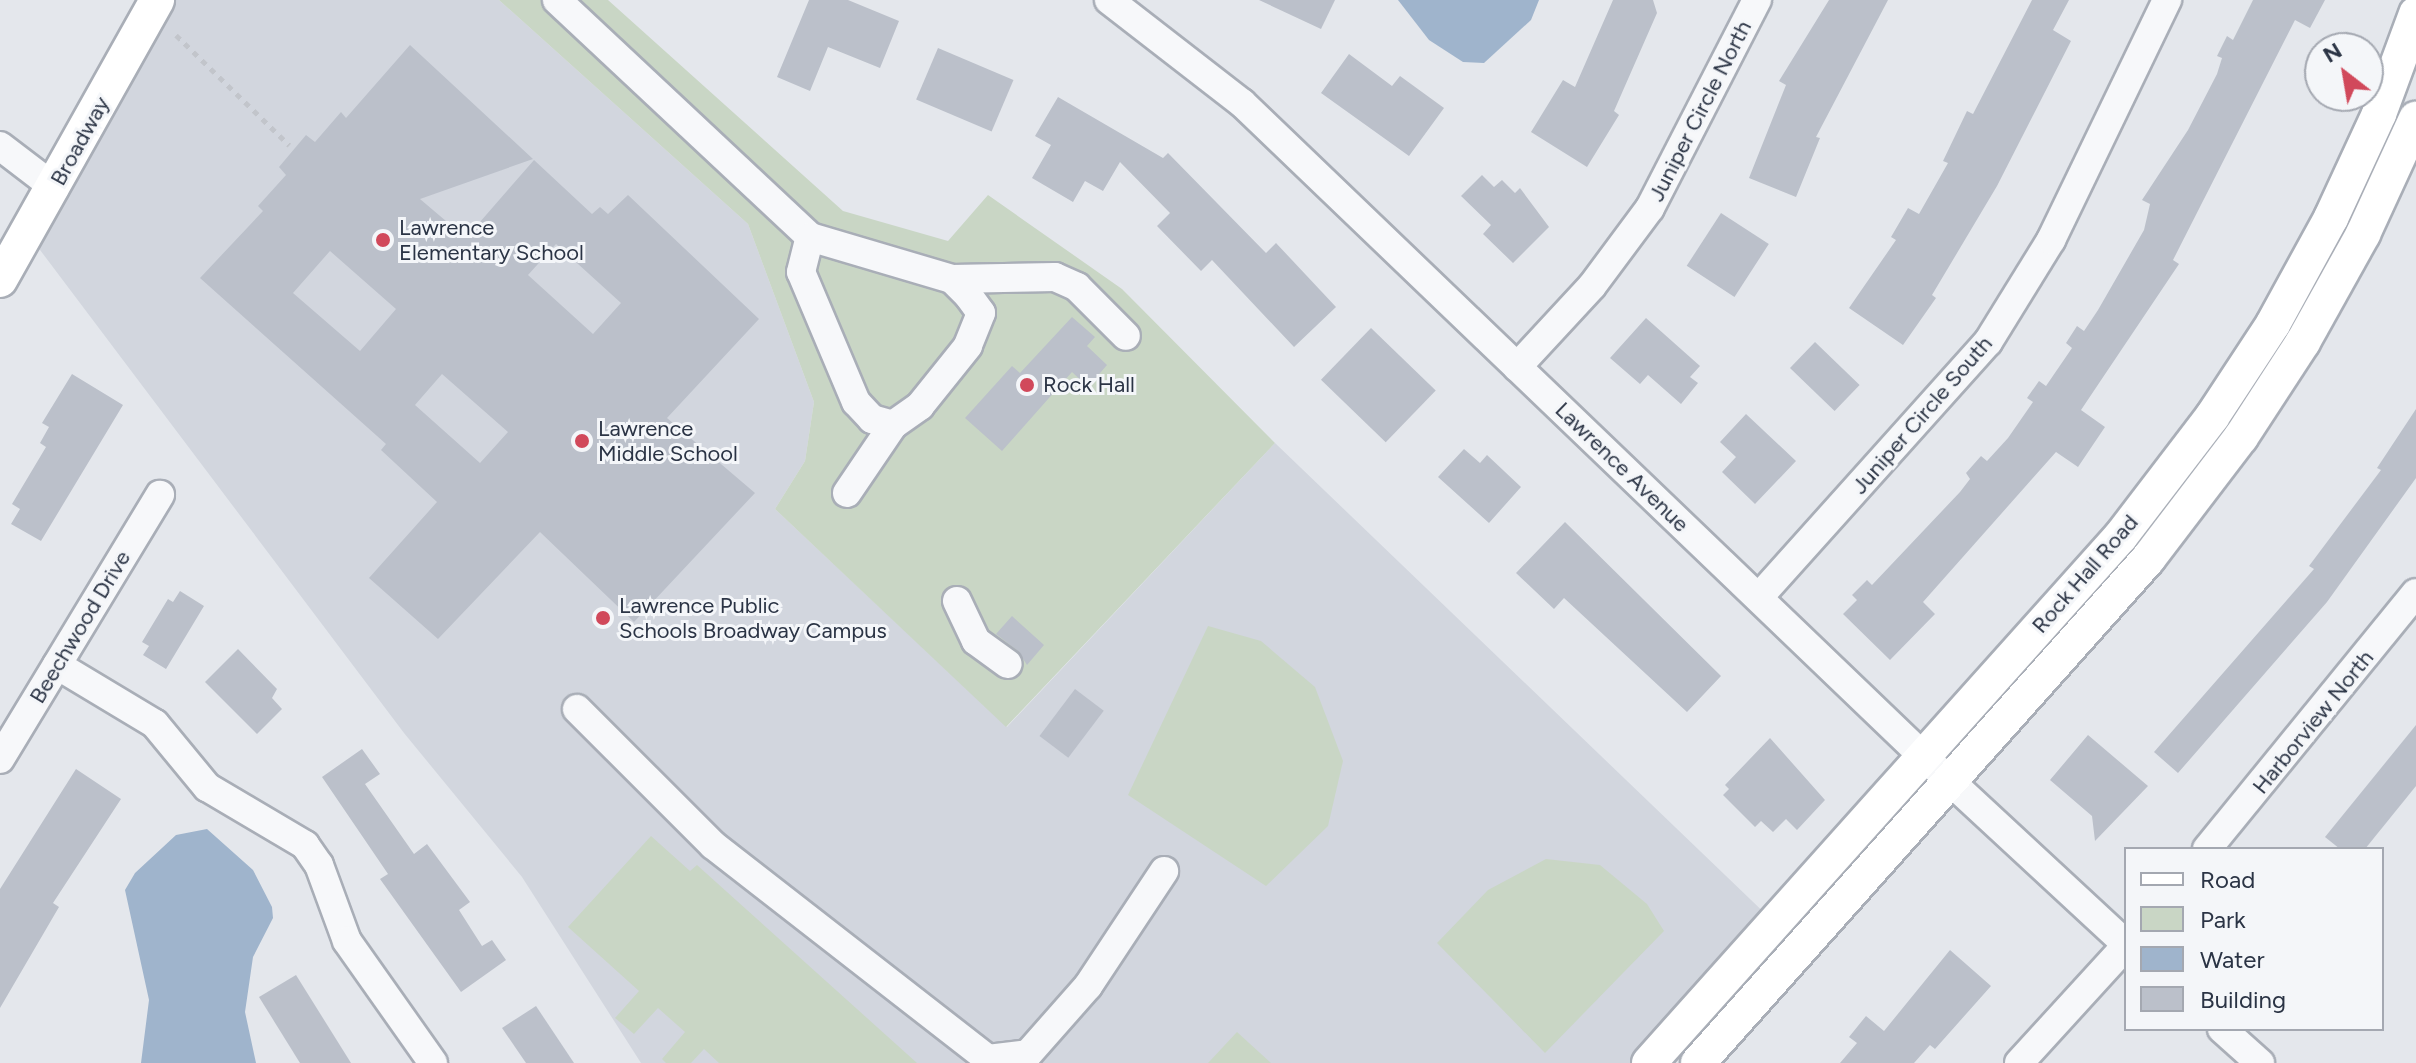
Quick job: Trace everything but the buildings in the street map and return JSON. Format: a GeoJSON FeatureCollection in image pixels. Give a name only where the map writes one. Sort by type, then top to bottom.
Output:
{"type":"FeatureCollection","features":[{"type":"Feature","properties":{"kind":"main road","name":"Broadway"},"geometry":{"type":"LineString","coordinates":[[0,280],[55,188],[157,0]]}},
{"type":"Feature","properties":{"kind":"main road","name":"Rock Hall Road"},"geometry":{"type":"LineString","coordinates":[[1649,1063],[2121,536],[2212,417],[2273,324],[2331,218],[2379,114],[2416,14]]}},
{"type":"Feature","properties":{"kind":"main road","name":"Rock Hall Road"},"geometry":{"type":"LineString","coordinates":[[1698,1063],[2148,559],[2241,437],[2303,342],[2363,234],[2416,119]]}},
{"type":"Feature","properties":{"kind":"street"},"geometry":{"type":"LineString","coordinates":[[557,0],[810,237],[952,279],[1055,277],[1077,287],[1126,336]]}},
{"type":"Feature","properties":{"kind":"street","name":"Lawrence Avenue"},"geometry":{"type":"LineString","coordinates":[[1109,0],[1242,103],[1950,782],[2124,943]]}},
{"type":"Feature","properties":{"kind":"street","name":"Juniper Circle North"},"geometry":{"type":"LineString","coordinates":[[1517,367],[1592,286],[1650,208],[1757,0]]}},
{"type":"Feature","properties":{"kind":"street","name":"Juniper Circle South"},"geometry":{"type":"LineString","coordinates":[[1759,597],[1988,342],[2051,240],[2167,0]]}},
{"type":"Feature","properties":{"kind":"street"},"geometry":{"type":"LineString","coordinates":[[0,146],[55,188]]}},
{"type":"Feature","properties":{"kind":"street"},"geometry":{"type":"LineString","coordinates":[[810,237],[801,272],[856,402],[872,419],[893,425]]}},
{"type":"Feature","properties":{"kind":"street"},"geometry":{"type":"LineString","coordinates":[[847,493],[893,425],[920,406],[968,346],[981,313],[952,279]]}},
{"type":"Feature","properties":{"kind":"street","name":"Beechwood Drive"},"geometry":{"type":"LineString","coordinates":[[0,759],[160,495]]}},
{"type":"Feature","properties":{"kind":"street","name":"Harborview North"},"geometry":{"type":"LineString","coordinates":[[2209,847],[2416,593]]}},
{"type":"Feature","properties":{"kind":"street"},"geometry":{"type":"LineString","coordinates":[[957,601],[976,641],[1008,664]]}},
{"type":"Feature","properties":{"kind":"street"},"geometry":{"type":"LineString","coordinates":[[57,665],[155,724],[207,787],[305,845],[319,865],[347,941],[433,1063]]}},
{"type":"Feature","properties":{"kind":"street"},"geometry":{"type":"LineString","coordinates":[[577,709],[713,845],[988,1059],[1028,1054],[1088,986],[1164,871]]}},
{"type":"Feature","properties":{"kind":"street"},"geometry":{"type":"LineString","coordinates":[[2019,1063],[2124,947]]}},
{"type":"Feature","properties":{"kind":"street"},"geometry":{"type":"LineString","coordinates":[[2224,1031],[2260,1063]]}},
{"type":"Feature","properties":{"kind":"path"},"geometry":{"type":"LineString","coordinates":[[176,35],[289,145]]}},
{"type":"Feature","properties":{"kind":"shaded area","name":"Lawrence Public Schools Broadway Campus"},"geometry":{"type":"Polygon","coordinates":[[[156,0],[499,0],[748,224],[814,402],[805,461],[775,509],[1007,727],[1275,443],[1775,923],[1649,1063],[641,1063],[522,877],[404,733],[28,234],[156,0]]]}},
{"type":"Feature","properties":{"kind":"green space"},"geometry":{"type":"Polygon","coordinates":[[[499,0],[608,0],[843,211],[948,241],[988,195],[1122,289],[1275,443],[1006,727],[775,509],[805,461],[814,402],[748,224],[499,0]]]}},
{"type":"Feature","properties":{"kind":"green space"},"geometry":{"type":"Polygon","coordinates":[[[1208,626],[1261,641],[1315,687],[1343,761],[1328,826],[1266,886],[1128,795],[1208,626]]]}},
{"type":"Feature","properties":{"kind":"green space"},"geometry":{"type":"Polygon","coordinates":[[[651,836],[690,871],[697,865],[917,1063],[719,1063],[704,1049],[691,1063],[666,1063],[662,1059],[685,1032],[658,1008],[634,1034],[615,1018],[639,991],[568,927],[651,836]]]}},
{"type":"Feature","properties":{"kind":"green space"},"geometry":{"type":"Polygon","coordinates":[[[1546,859],[1600,865],[1647,904],[1664,931],[1545,1053],[1437,943],[1488,890],[1546,859]]]}},
{"type":"Feature","properties":{"kind":"green space"},"geometry":{"type":"Polygon","coordinates":[[[1237,1032],[1271,1063],[1208,1063],[1237,1032]]]}},
{"type":"Feature","properties":{"kind":"water"},"geometry":{"type":"Polygon","coordinates":[[[1398,0],[1539,0],[1531,20],[1484,63],[1463,62],[1429,40],[1398,0]]]}},
{"type":"Feature","properties":{"kind":"water"},"geometry":{"type":"Polygon","coordinates":[[[207,829],[253,870],[272,907],[273,918],[253,957],[245,1012],[256,1063],[141,1063],[149,1000],[125,890],[135,873],[176,835],[207,829]]]}},
{"type":"Feature","properties":{"kind":"place","name":"Lawrence Elementary School"},"geometry":{"type":"Point","coordinates":[383,240]}},
{"type":"Feature","properties":{"kind":"place","name":"Rock Hall"},"geometry":{"type":"Point","coordinates":[1027,385]}},
{"type":"Feature","properties":{"kind":"place","name":"Lawrence Middle School"},"geometry":{"type":"Point","coordinates":[582,441]}},
{"type":"Feature","properties":{"kind":"place","name":"Lawrence Public Schools Broadway Campus"},"geometry":{"type":"Point","coordinates":[603,618]}}]}
